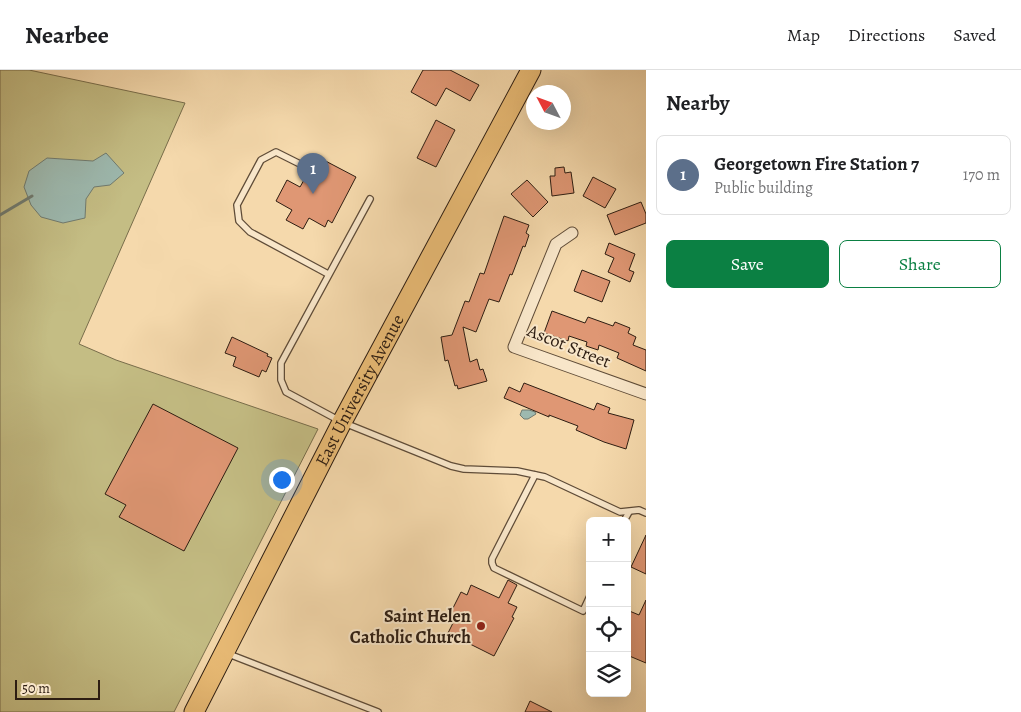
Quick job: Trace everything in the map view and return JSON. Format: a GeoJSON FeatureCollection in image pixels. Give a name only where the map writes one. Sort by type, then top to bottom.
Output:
{"type":"FeatureCollection","features":[{"type":"Feature","properties":{"kind":"main road","name":"East University Avenue"},"geometry":{"type":"LineString","coordinates":[[194,712],[342,422],[531,70]]}},
{"type":"Feature","properties":{"kind":"street","name":"Ascot Street"},"geometry":{"type":"LineString","coordinates":[[572,233],[556,244],[514,347],[646,394]]}},
{"type":"Feature","properties":{"kind":"lane"},"geometry":{"type":"LineString","coordinates":[[310,169],[276,152],[261,160],[237,205],[239,221],[250,232],[328,274]]}},
{"type":"Feature","properties":{"kind":"lane"},"geometry":{"type":"LineString","coordinates":[[370,199],[281,363],[280,380],[286,392],[342,422],[451,466],[464,469],[517,471],[544,477],[620,512],[638,510],[646,513]]}},
{"type":"Feature","properties":{"kind":"lane"},"geometry":{"type":"LineString","coordinates":[[535,475],[492,558],[492,564],[494,568],[583,611],[586,605]]}},
{"type":"Feature","properties":{"kind":"lane"},"geometry":{"type":"LineString","coordinates":[[626,517],[629,512]]}},
{"type":"Feature","properties":{"kind":"lane"},"geometry":{"type":"LineString","coordinates":[[225,652],[378,712]]}},
{"type":"Feature","properties":{"kind":"shaded area"},"geometry":{"type":"Polygon","coordinates":[[[0,70],[29,70],[185,103],[79,344],[116,360],[318,429],[174,712],[0,712],[0,70]]]}},
{"type":"Feature","properties":{"kind":"water"},"geometry":{"type":"Polygon","coordinates":[[[106,153],[124,173],[110,185],[94,187],[86,199],[85,218],[63,223],[41,217],[31,205],[24,187],[29,171],[47,158],[93,161],[106,153]]]}},
{"type":"Feature","properties":{"kind":"water"},"geometry":{"type":"Polygon","coordinates":[[[522,410],[529,410],[536,414],[528,419],[524,419],[520,415],[522,410]]]}},
{"type":"Feature","properties":{"kind":"building"},"geometry":{"type":"Polygon","coordinates":[[[423,70],[450,70],[479,85],[470,101],[446,88],[436,106],[411,92],[423,70]]]}},
{"type":"Feature","properties":{"kind":"building"},"geometry":{"type":"Polygon","coordinates":[[[436,120],[455,130],[436,167],[417,158],[436,120]]]}},
{"type":"Feature","properties":{"kind":"building"},"geometry":{"type":"Polygon","coordinates":[[[316,156],[356,177],[332,223],[328,220],[325,227],[309,218],[303,229],[286,220],[292,210],[276,201],[287,180],[300,187],[308,173],[314,172],[315,168],[312,165],[316,156]]]}},
{"type":"Feature","properties":{"kind":"building"},"geometry":{"type":"Polygon","coordinates":[[[564,167],[565,173],[571,172],[574,193],[552,196],[550,176],[555,176],[555,168],[564,167]]]}},
{"type":"Feature","properties":{"kind":"building"},"geometry":{"type":"Polygon","coordinates":[[[593,177],[616,189],[605,208],[583,196],[593,177]]]}},
{"type":"Feature","properties":{"kind":"building"},"geometry":{"type":"Polygon","coordinates":[[[527,180],[548,202],[533,217],[511,194],[527,180]]]}},
{"type":"Feature","properties":{"kind":"building"},"geometry":{"type":"Polygon","coordinates":[[[641,202],[646,214],[646,223],[615,235],[607,215],[641,202]]]}},
{"type":"Feature","properties":{"kind":"building"},"geometry":{"type":"Polygon","coordinates":[[[504,216],[529,225],[526,233],[529,235],[499,302],[489,299],[476,332],[463,327],[470,362],[477,359],[480,370],[483,369],[487,381],[458,389],[457,385],[455,386],[448,360],[445,361],[441,337],[452,335],[465,301],[469,302],[480,273],[484,274],[504,216]]]}},
{"type":"Feature","properties":{"kind":"building"},"geometry":{"type":"Polygon","coordinates":[[[609,243],[635,254],[629,270],[634,272],[630,282],[608,272],[614,258],[605,254],[609,243]]]}},
{"type":"Feature","properties":{"kind":"building"},"geometry":{"type":"Polygon","coordinates":[[[582,270],[610,281],[602,302],[574,291],[582,270]]]}},
{"type":"Feature","properties":{"kind":"building"},"geometry":{"type":"Polygon","coordinates":[[[552,311],[585,323],[588,317],[613,326],[615,322],[630,328],[628,333],[636,337],[633,345],[646,350],[646,371],[617,358],[619,353],[599,345],[598,350],[586,346],[587,342],[569,336],[568,341],[544,333],[552,311]]]}},
{"type":"Feature","properties":{"kind":"building"},"geometry":{"type":"Polygon","coordinates":[[[232,337],[268,354],[267,356],[272,358],[266,372],[262,370],[259,377],[233,366],[236,357],[225,353],[232,337]]]}},
{"type":"Feature","properties":{"kind":"building"},"geometry":{"type":"Polygon","coordinates":[[[524,383],[594,410],[597,403],[610,408],[608,413],[634,420],[626,449],[576,430],[578,426],[549,415],[549,417],[504,398],[509,387],[520,392],[524,383]]]}},
{"type":"Feature","properties":{"kind":"building"},"geometry":{"type":"Polygon","coordinates":[[[153,404],[238,448],[184,551],[119,517],[126,505],[105,494],[153,404]]]}},
{"type":"Feature","properties":{"kind":"building"},"geometry":{"type":"Polygon","coordinates":[[[646,535],[646,574],[631,567],[646,535]]]}},
{"type":"Feature","properties":{"kind":"building","name":"Saint Helen Catholic Church"},"geometry":{"type":"Polygon","coordinates":[[[508,580],[517,585],[508,603],[517,607],[512,617],[514,618],[494,656],[448,633],[455,619],[449,616],[461,592],[467,595],[471,585],[499,598],[508,580]]]}},
{"type":"Feature","properties":{"kind":"building"},"geometry":{"type":"Polygon","coordinates":[[[646,600],[646,663],[631,657],[631,612],[639,615],[646,600]]]}},
{"type":"Feature","properties":{"kind":"building"},"geometry":{"type":"Polygon","coordinates":[[[530,701],[552,712],[525,712],[530,701]]]}},
{"type":"Feature","properties":{"kind":"waterway"},"geometry":{"type":"LineString","coordinates":[[0,215],[32,196]]}},
{"type":"Feature","properties":{"kind":"place","name":"Georgetown Fire Station 7"},"geometry":{"type":"Point","coordinates":[313,194]}},
{"type":"Feature","properties":{"kind":"place","name":"Saint Helen Catholic Church"},"geometry":{"type":"Point","coordinates":[481,626]}}]}
